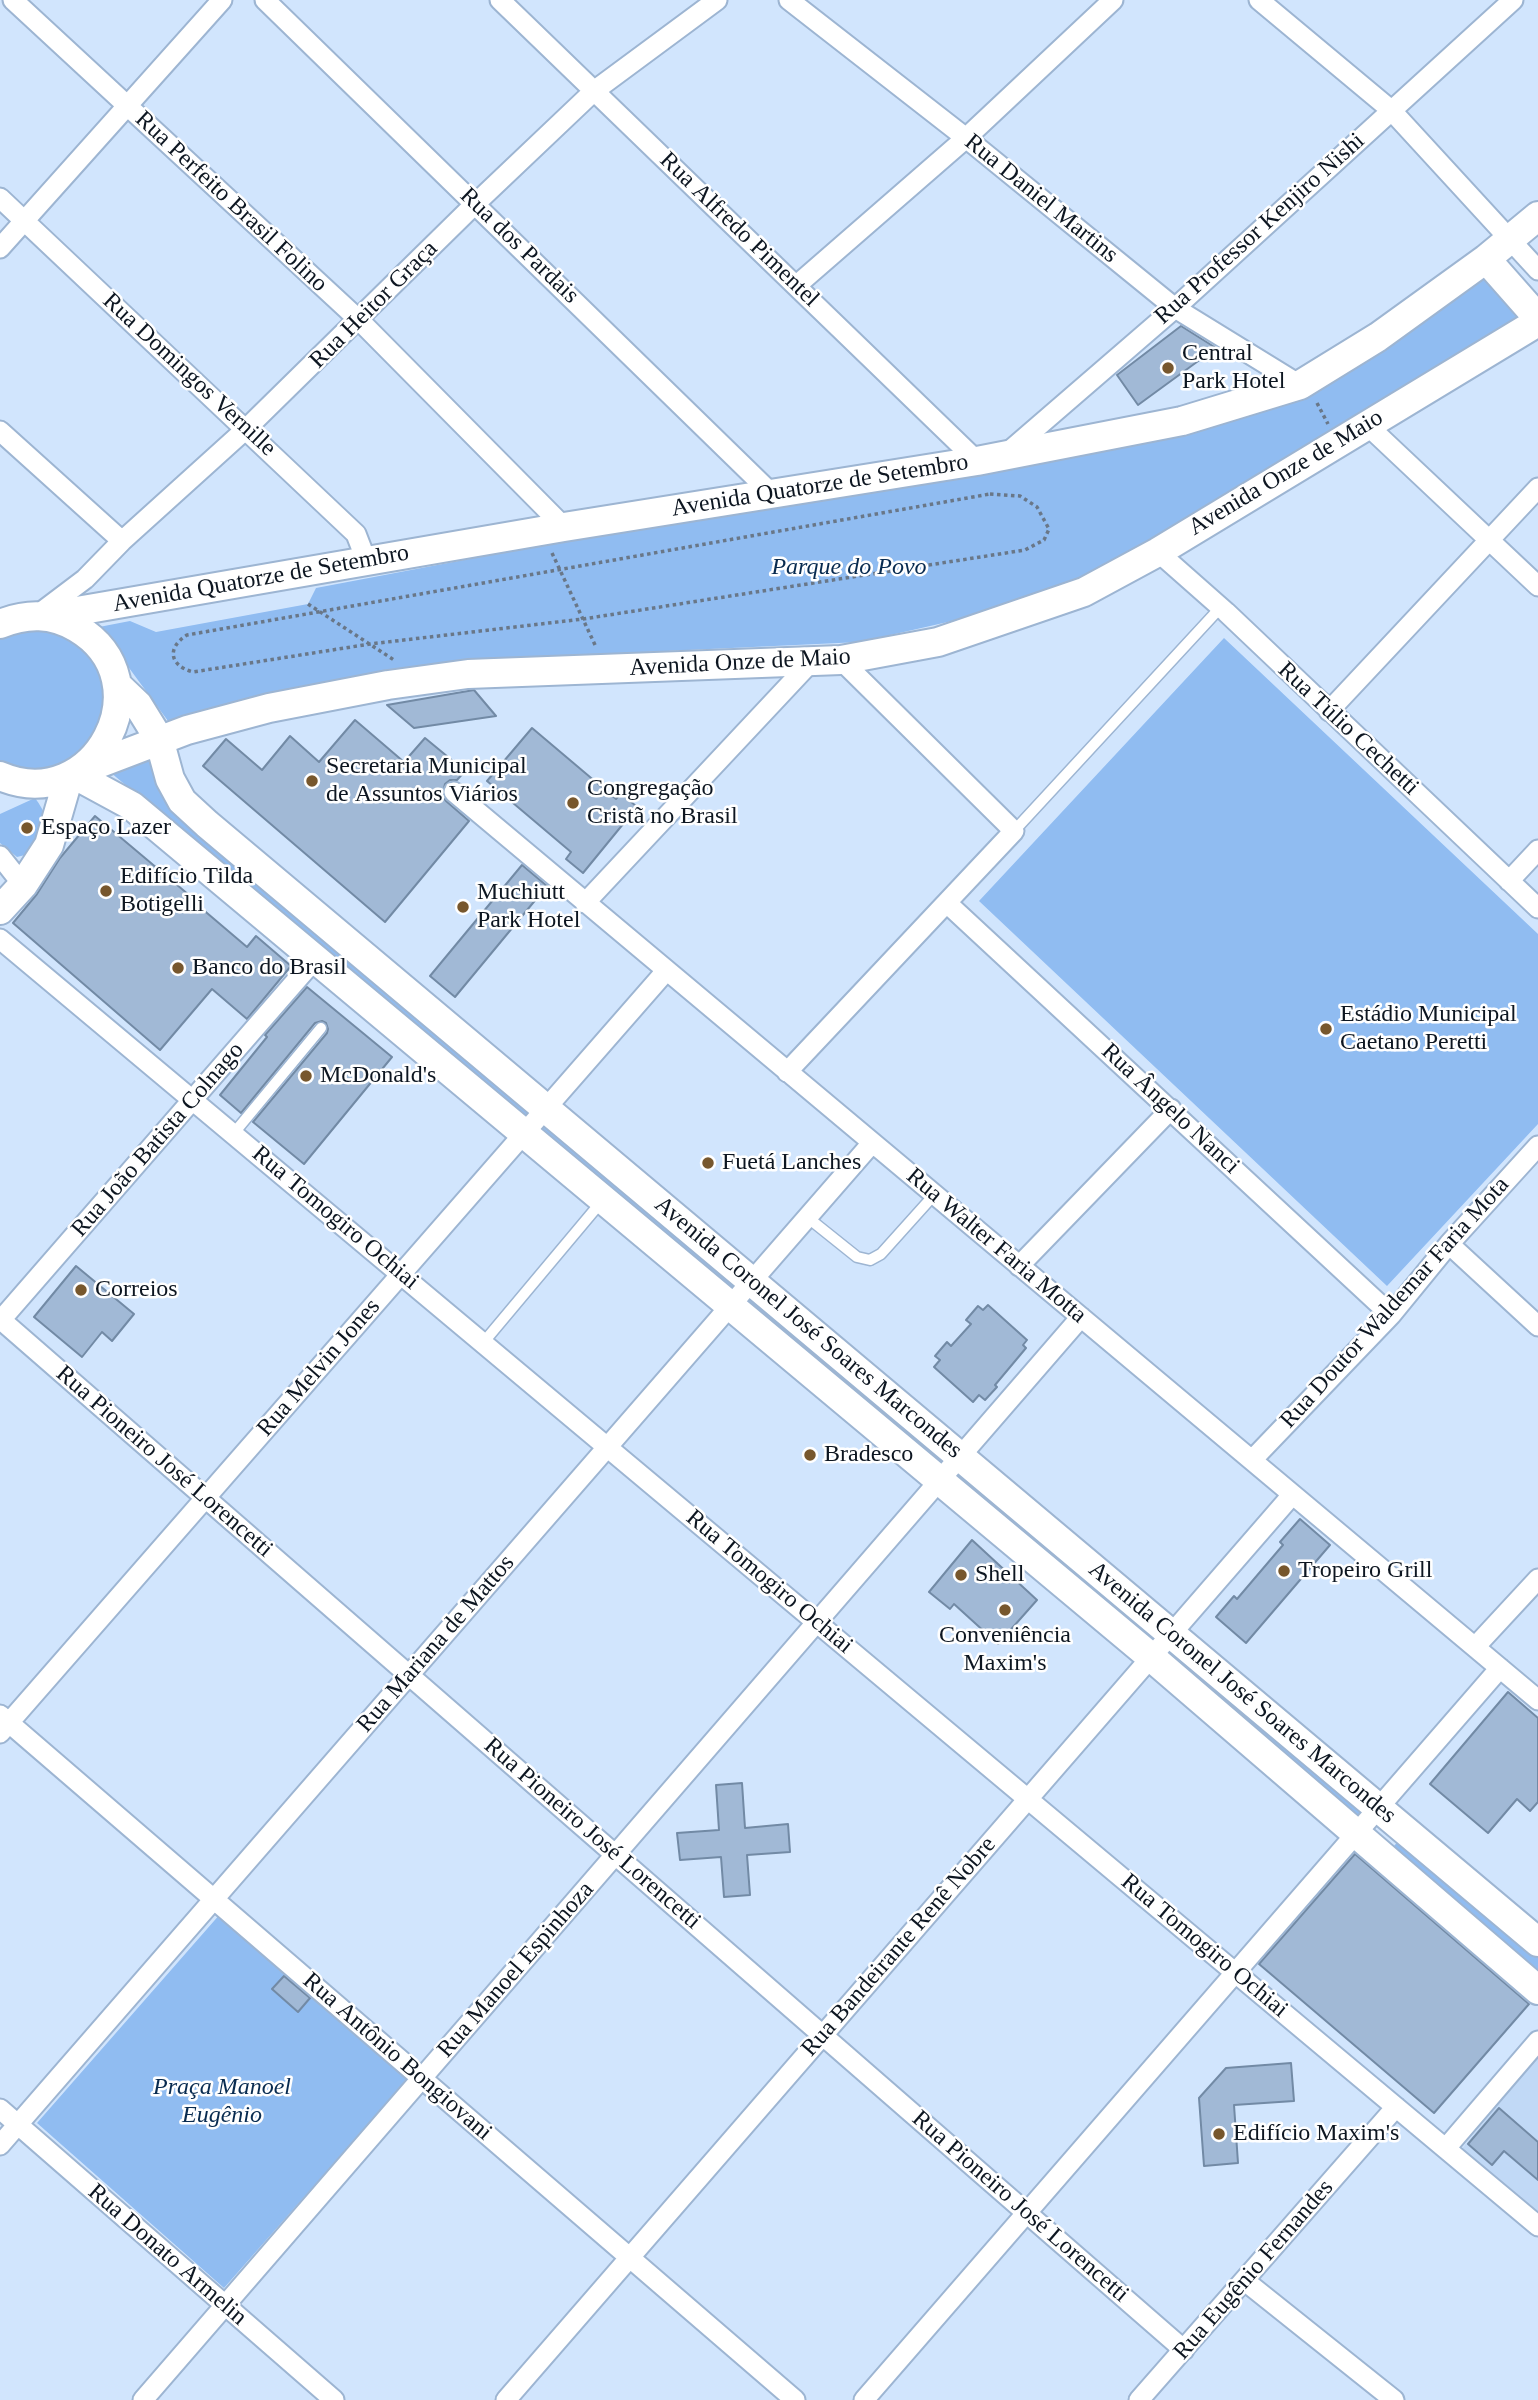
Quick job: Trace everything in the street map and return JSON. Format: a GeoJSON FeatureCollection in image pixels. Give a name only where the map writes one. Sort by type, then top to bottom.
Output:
{"type":"FeatureCollection","features":[{"type":"Feature","properties":{"kind":"main road","name":"Avenida Quatorze de Setembro"},"geometry":{"type":"LineString","coordinates":[[19,619],[366,560],[556,535],[771,493],[977,461],[1309,394],[1378,337],[1486,259],[1538,216]]}},
{"type":"Feature","properties":{"kind":"main road"},"geometry":{"type":"LineString","coordinates":[[1486,259],[1538,320]]}},
{"type":"Feature","properties":{"kind":"main road","name":"Avenida Onze de Maio"},"geometry":{"type":"LineString","coordinates":[[0,799],[71,775],[159,739],[257,711],[388,684],[468,674],[810,663],[938,642],[1084,592],[1158,552],[1538,320]]}},
{"type":"Feature","properties":{"kind":"main road"},"geometry":{"type":"LineString","coordinates":[[0,776],[31,784],[71,775],[102,749],[115,723],[117,685],[114,669],[89,635],[64,620],[19,619]]}},
{"type":"Feature","properties":{"kind":"main road","name":"Avenida Coronel José Soares Marcondes"},"geometry":{"type":"LineString","coordinates":[[117,685],[138,705],[159,739],[170,779],[182,801],[1538,1942]]}},
{"type":"Feature","properties":{"kind":"main road"},"geometry":{"type":"LineString","coordinates":[[0,910],[23,885],[50,845],[71,775]]}},
{"type":"Feature","properties":{"kind":"main road","name":"Avenida Coronel José Soares Marcondes"},"geometry":{"type":"LineString","coordinates":[[71,775],[132,806],[1151,1657],[1538,1990]]}},
{"type":"Feature","properties":{"kind":"street","name":"Rua Perfeito Brasil Folino"},"geometry":{"type":"LineString","coordinates":[[13,0],[359,320],[556,535]]}},
{"type":"Feature","properties":{"kind":"street"},"geometry":{"type":"LineString","coordinates":[[0,248],[222,0]]}},
{"type":"Feature","properties":{"kind":"street","name":"Rua dos Pardais"},"geometry":{"type":"LineString","coordinates":[[265,0],[771,493]]}},
{"type":"Feature","properties":{"kind":"street","name":"Rua Alfredo Pimentel"},"geometry":{"type":"LineString","coordinates":[[500,0],[977,461]]}},
{"type":"Feature","properties":{"kind":"street","name":"Rua Heitor Graça"},"geometry":{"type":"LineString","coordinates":[[19,619],[85,579],[122,541],[246,429],[475,204],[594,92],[717,0]]}},
{"type":"Feature","properties":{"kind":"street","name":"Rua Daniel Martins"},"geometry":{"type":"LineString","coordinates":[[789,0],[966,138],[1175,309],[1309,394]]}},
{"type":"Feature","properties":{"kind":"street"},"geometry":{"type":"LineString","coordinates":[[797,285],[966,138],[1113,0]]}},
{"type":"Feature","properties":{"kind":"street"},"geometry":{"type":"LineString","coordinates":[[1259,0],[1391,110],[1538,270]]}},
{"type":"Feature","properties":{"kind":"street","name":"Rua Professor Kenjiro Nishi"},"geometry":{"type":"LineString","coordinates":[[1005,455],[1175,309],[1513,0]]}},
{"type":"Feature","properties":{"kind":"street","name":"Rua Domingos Vernille"},"geometry":{"type":"LineString","coordinates":[[0,198],[356,534],[366,560]]}},
{"type":"Feature","properties":{"kind":"street"},"geometry":{"type":"LineString","coordinates":[[1366,424],[1538,586]]}},
{"type":"Feature","properties":{"kind":"street"},"geometry":{"type":"LineString","coordinates":[[0,431],[122,541]]}},
{"type":"Feature","properties":{"kind":"street"},"geometry":{"type":"LineString","coordinates":[[1329,711],[1538,488]]}},
{"type":"Feature","properties":{"kind":"street","name":"Rua Túlio Cechetti"},"geometry":{"type":"LineString","coordinates":[[1158,552],[1538,908]]}},
{"type":"Feature","properties":{"kind":"street"},"geometry":{"type":"LineString","coordinates":[[787,1072],[1014,831],[841,660]]}},
{"type":"Feature","properties":{"kind":"street"},"geometry":{"type":"LineString","coordinates":[[585,903],[810,663]]}},
{"type":"Feature","properties":{"kind":"street","name":"Rua Walter Faria Motta"},"geometry":{"type":"LineString","coordinates":[[454,792],[1538,1700]]}},
{"type":"Feature","properties":{"kind":"street"},"geometry":{"type":"LineString","coordinates":[[1509,881],[1538,850]]}},
{"type":"Feature","properties":{"kind":"street"},"geometry":{"type":"LineString","coordinates":[[0,856],[23,885]]}},
{"type":"Feature","properties":{"kind":"street","name":"Rua Ângelo Nanci"},"geometry":{"type":"LineString","coordinates":[[948,904],[1391,1315]]}},
{"type":"Feature","properties":{"kind":"street","name":"Rua Tomogiro Ochiai"},"geometry":{"type":"LineString","coordinates":[[0,939],[1538,2226]]}},
{"type":"Feature","properties":{"kind":"street","name":"Rua João Batista Colnago"},"geometry":{"type":"LineString","coordinates":[[0,1320],[315,959]]}},
{"type":"Feature","properties":{"kind":"street","name":"Rua Melvin Jones"},"geometry":{"type":"LineString","coordinates":[[3,1723],[205,1498],[666,971]]}},
{"type":"Feature","properties":{"kind":"street"},"geometry":{"type":"LineString","coordinates":[[1019,1266],[1171,1109]]}},
{"type":"Feature","properties":{"kind":"street","name":"Rua Mariana de Mattos"},"geometry":{"type":"LineString","coordinates":[[0,2145],[872,1143]]}},
{"type":"Feature","properties":{"kind":"street","name":"Rua Doutor Waldemar Faria Mota"},"geometry":{"type":"LineString","coordinates":[[1252,1460],[1391,1315],[1449,1244],[1538,1146]]}},
{"type":"Feature","properties":{"kind":"street"},"geometry":{"type":"LineString","coordinates":[[1449,1244],[1538,1326]]}},
{"type":"Feature","properties":{"kind":"street","name":"Rua Manoel Espinhoza"},"geometry":{"type":"LineString","coordinates":[[143,2400],[1081,1317]]}},
{"type":"Feature","properties":{"kind":"street","name":"Rua Pioneiro José Lorencetti"},"geometry":{"type":"LineString","coordinates":[[0,1320],[1184,2350]]}},
{"type":"Feature","properties":{"kind":"street","name":"Rua Bandeirante Renê Nobre"},"geometry":{"type":"LineString","coordinates":[[506,2400],[1292,1494]]}},
{"type":"Feature","properties":{"kind":"street"},"geometry":{"type":"LineString","coordinates":[[1475,1647],[1538,1579]]}},
{"type":"Feature","properties":{"kind":"street"},"geometry":{"type":"LineString","coordinates":[[863,2400],[1500,1668]]}},
{"type":"Feature","properties":{"kind":"street","name":"Rua Antônio Bongiovani"},"geometry":{"type":"LineString","coordinates":[[3,1723],[214,1899],[795,2400]]}},
{"type":"Feature","properties":{"kind":"street"},"geometry":{"type":"LineString","coordinates":[[1446,2148],[1538,2041]]}},
{"type":"Feature","properties":{"kind":"street","name":"Rua Eugênio Fernandes"},"geometry":{"type":"LineString","coordinates":[[1139,2400],[1396,2107]]}},
{"type":"Feature","properties":{"kind":"street","name":"Rua Donato Armelin"},"geometry":{"type":"LineString","coordinates":[[0,2109],[334,2400]]}},
{"type":"Feature","properties":{"kind":"street"},"geometry":{"type":"LineString","coordinates":[[1245,2281],[1394,2400]]}},
{"type":"Feature","properties":{"kind":"lane"},"geometry":{"type":"LineString","coordinates":[[1014,831],[1220,608]]}},
{"type":"Feature","properties":{"kind":"lane"},"geometry":{"type":"LineString","coordinates":[[234,1133],[321,1028]]}},
{"type":"Feature","properties":{"kind":"lane"},"geometry":{"type":"LineString","coordinates":[[807,1217],[857,1257],[870,1260],[881,1254],[934,1195]]}},
{"type":"Feature","properties":{"kind":"lane"},"geometry":{"type":"LineString","coordinates":[[483,1343],[604,1199]]}},
{"type":"Feature","properties":{"kind":"path"},"geometry":{"type":"LineString","coordinates":[[1309,394],[1337,442]]}},
{"type":"Feature","properties":{"kind":"path"},"geometry":{"type":"LineString","coordinates":[[990,494],[1020,496],[1037,507],[1049,529],[1044,540],[1025,550],[583,619],[370,644],[193,672],[182,669],[173,655],[180,639],[187,635],[560,569],[990,494]]}},
{"type":"Feature","properties":{"kind":"path"},"geometry":{"type":"LineString","coordinates":[[556,535],[560,569],[599,653]]}},
{"type":"Feature","properties":{"kind":"path"},"geometry":{"type":"LineString","coordinates":[[308,604],[398,662]]}},
{"type":"Feature","properties":{"kind":"shaded area"},"geometry":{"type":"Polygon","coordinates":[[[1538,2056],[1538,2215],[1460,2151],[1538,2056]]]}},
{"type":"Feature","properties":{"kind":"green space","name":"Parque do Povo"},"geometry":{"type":"Polygon","coordinates":[[[1482,272],[1523,320],[1152,542],[1078,578],[952,621],[860,642],[452,661],[407,668],[168,721],[99,627],[130,621],[156,632],[308,604],[316,588],[548,544],[1183,432],[1482,272]]]}},
{"type":"Feature","properties":{"kind":"green space"},"geometry":{"type":"Polygon","coordinates":[[[45,628],[67,635],[100,666],[108,711],[88,752],[48,773],[0,765],[0,637],[23,629],[45,628]]]}},
{"type":"Feature","properties":{"kind":"green space","name":"Estádio Municipal Caetano Peretti"},"geometry":{"type":"Polygon","coordinates":[[[1224,638],[1538,934],[1538,1124],[1387,1286],[979,901],[1224,638]]]}},
{"type":"Feature","properties":{"kind":"green space"},"geometry":{"type":"Polygon","coordinates":[[[150,758],[158,787],[174,808],[531,1110],[523,1119],[110,772],[150,758]]]}},
{"type":"Feature","properties":{"kind":"green space"},"geometry":{"type":"Polygon","coordinates":[[[35,798],[45,815],[45,827],[29,854],[17,857],[0,843],[0,814],[35,798]]]}},
{"type":"Feature","properties":{"kind":"green space"},"geometry":{"type":"Polygon","coordinates":[[[547,1123],[737,1283],[729,1291],[538,1132],[547,1123]]]}},
{"type":"Feature","properties":{"kind":"green space"},"geometry":{"type":"Polygon","coordinates":[[[752,1294],[946,1457],[939,1466],[744,1304],[752,1294]]]}},
{"type":"Feature","properties":{"kind":"green space"},"geometry":{"type":"Polygon","coordinates":[[[961,1469],[1158,1635],[1150,1644],[953,1479],[961,1469]]]}},
{"type":"Feature","properties":{"kind":"green space"},"geometry":{"type":"Polygon","coordinates":[[[1172,1646],[1366,1809],[1357,1819],[1164,1656],[1172,1646]]]}},
{"type":"Feature","properties":{"kind":"green space"},"geometry":{"type":"Polygon","coordinates":[[[1399,1840],[1538,1955],[1538,1971],[1390,1851],[1399,1840]]]}},
{"type":"Feature","properties":{"kind":"green space","name":"Praça Manoel Eugênio"},"geometry":{"type":"Polygon","coordinates":[[[221,1913],[408,2079],[224,2288],[37,2123],[221,1913]]]}},
{"type":"Feature","properties":{"kind":"building"},"geometry":{"type":"Polygon","coordinates":[[[1181,326],[1216,348],[1138,405],[1117,375],[1181,326]]]}},
{"type":"Feature","properties":{"kind":"building"},"geometry":{"type":"Polygon","coordinates":[[[474,690],[496,716],[414,728],[387,705],[474,690]]]}},
{"type":"Feature","properties":{"kind":"building"},"geometry":{"type":"Polygon","coordinates":[[[355,720],[404,762],[425,738],[465,771],[457,780],[450,780],[445,784],[442,796],[469,821],[385,922],[203,766],[226,739],[262,770],[290,736],[319,762],[355,720]]]}},
{"type":"Feature","properties":{"kind":"building","name":"Congregação Cristã no Brasil"},"geometry":{"type":"Polygon","coordinates":[[[532,728],[616,799],[621,793],[637,807],[583,873],[566,859],[571,852],[487,781],[532,728]]]}},
{"type":"Feature","properties":{"kind":"building"},"geometry":{"type":"Polygon","coordinates":[[[95,816],[247,947],[256,936],[291,966],[247,1019],[212,989],[160,1050],[13,923],[37,894],[60,858],[95,816]]]}},
{"type":"Feature","properties":{"kind":"building"},"geometry":{"type":"Polygon","coordinates":[[[522,865],[547,886],[455,997],[430,976],[522,865]]]}},
{"type":"Feature","properties":{"kind":"building","name":"McDonald's"},"geometry":{"type":"Polygon","coordinates":[[[307,987],[392,1057],[304,1164],[253,1122],[327,1033],[326,1023],[315,1023],[241,1113],[220,1095],[267,1037],[265,1035],[307,987]]]}},
{"type":"Feature","properties":{"kind":"building","name":"Correios"},"geometry":{"type":"Polygon","coordinates":[[[76,1266],[134,1314],[112,1341],[102,1332],[82,1357],[34,1317],[76,1266]]]}},
{"type":"Feature","properties":{"kind":"building"},"geometry":{"type":"Polygon","coordinates":[[[988,1305],[1027,1340],[1023,1345],[1026,1348],[985,1400],[979,1395],[973,1402],[934,1367],[940,1360],[935,1356],[947,1342],[951,1346],[971,1324],[966,1320],[978,1306],[983,1310],[988,1305]]]}},
{"type":"Feature","properties":{"kind":"building","name":"Tropeiro Grill"},"geometry":{"type":"Polygon","coordinates":[[[1300,1519],[1330,1545],[1246,1643],[1216,1617],[1234,1596],[1237,1599],[1283,1545],[1280,1542],[1300,1519]]]}},
{"type":"Feature","properties":{"kind":"building"},"geometry":{"type":"Polygon","coordinates":[[[972,1540],[1037,1600],[998,1644],[954,1604],[950,1609],[929,1592],[972,1540]]]}},
{"type":"Feature","properties":{"kind":"building"},"geometry":{"type":"Polygon","coordinates":[[[1508,1692],[1538,1718],[1538,1802],[1530,1811],[1517,1799],[1488,1833],[1430,1784],[1508,1692]]]}},
{"type":"Feature","properties":{"kind":"building"},"geometry":{"type":"Polygon","coordinates":[[[742,1783],[745,1828],[788,1824],[790,1852],[747,1855],[750,1895],[724,1897],[721,1857],[680,1860],[677,1833],[719,1830],[716,1785],[742,1783]]]}},
{"type":"Feature","properties":{"kind":"building"},"geometry":{"type":"Polygon","coordinates":[[[1355,1854],[1529,2004],[1434,2113],[1259,1964],[1355,1854]]]}},
{"type":"Feature","properties":{"kind":"building"},"geometry":{"type":"Polygon","coordinates":[[[284,1976],[310,1998],[298,2012],[272,1989],[284,1976]]]}},
{"type":"Feature","properties":{"kind":"building","name":"Edifício Maxim's"},"geometry":{"type":"Polygon","coordinates":[[[1291,2063],[1294,2101],[1234,2105],[1238,2163],[1204,2166],[1199,2098],[1226,2068],[1291,2063]]]}},
{"type":"Feature","properties":{"kind":"building"},"geometry":{"type":"Polygon","coordinates":[[[1499,2108],[1538,2142],[1538,2180],[1504,2151],[1492,2165],[1468,2144],[1499,2108]]]}},
{"type":"Feature","properties":{"kind":"place","name":"Central Park Hotel"},"geometry":{"type":"Point","coordinates":[1168,368]}},
{"type":"Feature","properties":{"kind":"place","name":"Secretaria Municipal de Assuntos Viários"},"geometry":{"type":"Point","coordinates":[312,781]}},
{"type":"Feature","properties":{"kind":"place","name":"Congregação Cristã no Brasil"},"geometry":{"type":"Point","coordinates":[573,803]}},
{"type":"Feature","properties":{"kind":"place","name":"Espaço Lazer"},"geometry":{"type":"Point","coordinates":[27,828]}},
{"type":"Feature","properties":{"kind":"place","name":"Edifício Tilda Botigelli"},"geometry":{"type":"Point","coordinates":[106,891]}},
{"type":"Feature","properties":{"kind":"place","name":"Muchiutt Park Hotel"},"geometry":{"type":"Point","coordinates":[463,907]}},
{"type":"Feature","properties":{"kind":"place","name":"Banco do Brasil"},"geometry":{"type":"Point","coordinates":[178,968]}},
{"type":"Feature","properties":{"kind":"place","name":"Estádio Municipal Caetano Peretti"},"geometry":{"type":"Point","coordinates":[1326,1029]}},
{"type":"Feature","properties":{"kind":"place","name":"McDonald's"},"geometry":{"type":"Point","coordinates":[306,1076]}},
{"type":"Feature","properties":{"kind":"place","name":"Fuetá Lanches"},"geometry":{"type":"Point","coordinates":[708,1163]}},
{"type":"Feature","properties":{"kind":"place","name":"Correios"},"geometry":{"type":"Point","coordinates":[81,1290]}},
{"type":"Feature","properties":{"kind":"place","name":"Bradesco"},"geometry":{"type":"Point","coordinates":[810,1455]}},
{"type":"Feature","properties":{"kind":"place","name":"Tropeiro Grill"},"geometry":{"type":"Point","coordinates":[1284,1571]}},
{"type":"Feature","properties":{"kind":"place","name":"Shell"},"geometry":{"type":"Point","coordinates":[961,1575]}},
{"type":"Feature","properties":{"kind":"place","name":"Conveniência Maxim's"},"geometry":{"type":"Point","coordinates":[1005,1610]}},
{"type":"Feature","properties":{"kind":"place","name":"Edifício Maxim's"},"geometry":{"type":"Point","coordinates":[1219,2134]}}]}
